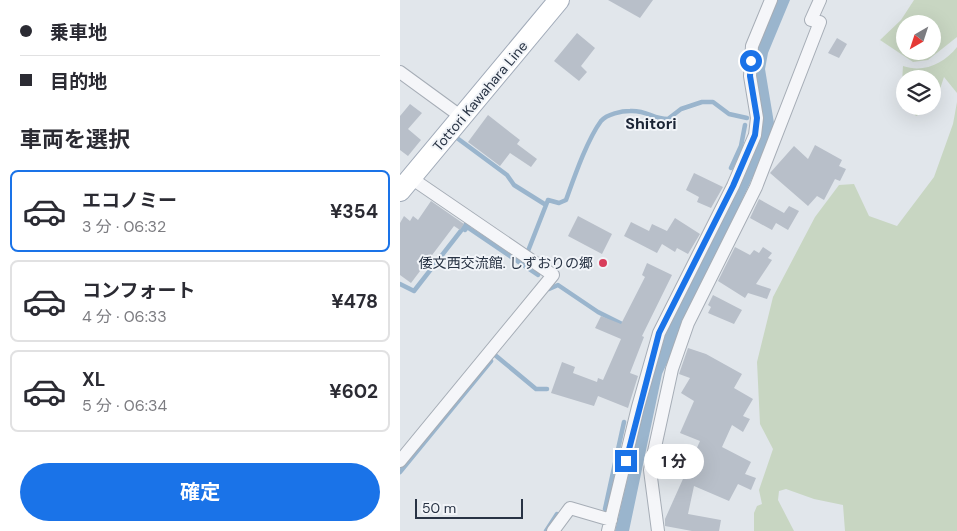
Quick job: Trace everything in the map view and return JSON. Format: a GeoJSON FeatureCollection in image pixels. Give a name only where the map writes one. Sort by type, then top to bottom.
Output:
{"type":"FeatureCollection","features":[{"type":"Feature","properties":{"kind":"main road","name":"Tottori Kawahara Line"},"geometry":{"type":"LineString","coordinates":[[406,184],[463,118],[559,0]]}},
{"type":"Feature","properties":{"kind":"street"},"geometry":{"type":"LineString","coordinates":[[553,531],[570,508],[609,525],[638,407],[659,333],[733,186],[755,135],[757,118],[750,76],[752,46],[771,0]]}},
{"type":"Feature","properties":{"kind":"street"},"geometry":{"type":"LineString","coordinates":[[658,531],[650,470],[672,369],[688,323],[756,187],[820,22],[811,20],[820,0]]}},
{"type":"Feature","properties":{"kind":"street"},"geometry":{"type":"LineString","coordinates":[[400,72],[463,118]]}},
{"type":"Feature","properties":{"kind":"street"},"geometry":{"type":"LineString","coordinates":[[400,461],[553,275],[406,184]]}},
{"type":"Feature","properties":{"kind":"green space"},"geometry":{"type":"Polygon","coordinates":[[[914,0],[957,0],[957,37],[941,50],[941,15],[904,15],[914,0]]]}},
{"type":"Feature","properties":{"kind":"green space"},"geometry":{"type":"Polygon","coordinates":[[[896,25],[896,51],[880,40],[896,25]]]}},
{"type":"Feature","properties":{"kind":"green space"},"geometry":{"type":"Polygon","coordinates":[[[957,47],[957,93],[944,77],[941,86],[941,70],[903,70],[903,66],[925,68],[933,66],[952,53],[957,47]]]}},
{"type":"Feature","properties":{"kind":"green space"},"geometry":{"type":"Polygon","coordinates":[[[910,60],[928,60],[913,62],[910,60]]]}},
{"type":"Feature","properties":{"kind":"green space"},"geometry":{"type":"Polygon","coordinates":[[[957,102],[957,531],[845,531],[843,505],[814,499],[786,489],[779,491],[778,500],[794,531],[754,531],[754,513],[757,506],[762,504],[759,490],[773,449],[760,424],[757,362],[773,297],[815,217],[839,185],[854,184],[869,216],[897,226],[934,177],[953,124],[957,102]]]}},
{"type":"Feature","properties":{"kind":"water"},"geometry":{"type":"Polygon","coordinates":[[[777,0],[790,0],[768,53],[765,69],[775,129],[662,374],[629,531],[615,531],[656,357],[675,309],[760,132],[754,74],[759,41],[777,0]]]}},
{"type":"Feature","properties":{"kind":"building"},"geometry":{"type":"Polygon","coordinates":[[[608,0],[653,0],[640,18],[608,0]]]}},
{"type":"Feature","properties":{"kind":"building"},"geometry":{"type":"Polygon","coordinates":[[[577,33],[595,48],[581,66],[587,72],[579,81],[554,61],[577,33]]]}},
{"type":"Feature","properties":{"kind":"building"},"geometry":{"type":"Polygon","coordinates":[[[837,38],[847,44],[839,58],[828,53],[837,38]]]}},
{"type":"Feature","properties":{"kind":"building"},"geometry":{"type":"Polygon","coordinates":[[[410,104],[422,113],[408,129],[421,140],[408,156],[400,150],[400,116],[410,104]]]}},
{"type":"Feature","properties":{"kind":"building"},"geometry":{"type":"Polygon","coordinates":[[[488,115],[520,140],[517,144],[537,159],[531,167],[510,153],[500,166],[468,142],[488,115]]]}},
{"type":"Feature","properties":{"kind":"building"},"geometry":{"type":"Polygon","coordinates":[[[815,145],[842,160],[839,166],[846,169],[840,181],[835,179],[824,200],[817,196],[808,206],[770,173],[794,146],[808,159],[815,145]]]}},
{"type":"Feature","properties":{"kind":"building"},"geometry":{"type":"Polygon","coordinates":[[[694,173],[723,187],[711,208],[697,202],[699,197],[686,190],[694,173]]]}},
{"type":"Feature","properties":{"kind":"building"},"geometry":{"type":"Polygon","coordinates":[[[759,199],[784,213],[789,206],[799,211],[788,230],[776,223],[772,230],[750,218],[759,199]]]}},
{"type":"Feature","properties":{"kind":"building"},"geometry":{"type":"Polygon","coordinates":[[[431,201],[464,224],[460,230],[454,226],[411,283],[400,275],[400,223],[404,216],[410,221],[413,216],[418,220],[431,201]]]}},
{"type":"Feature","properties":{"kind":"building"},"geometry":{"type":"Polygon","coordinates":[[[578,216],[612,234],[602,254],[568,236],[578,216]]]}},
{"type":"Feature","properties":{"kind":"building"},"geometry":{"type":"Polygon","coordinates":[[[675,218],[700,234],[688,254],[677,248],[675,252],[662,244],[657,253],[624,236],[631,222],[649,231],[652,224],[667,231],[675,218]]]}},
{"type":"Feature","properties":{"kind":"building"},"geometry":{"type":"Polygon","coordinates":[[[735,247],[750,255],[754,250],[759,253],[763,247],[772,253],[768,258],[772,260],[756,284],[771,289],[767,299],[748,293],[745,298],[718,281],[735,247]]]}},
{"type":"Feature","properties":{"kind":"building"},"geometry":{"type":"Polygon","coordinates":[[[647,263],[672,275],[642,336],[644,337],[630,373],[638,376],[628,408],[598,396],[594,406],[551,393],[562,362],[575,367],[573,373],[597,382],[598,378],[603,380],[621,339],[595,328],[601,316],[621,324],[645,277],[642,275],[647,263]]]}},
{"type":"Feature","properties":{"kind":"building"},"geometry":{"type":"Polygon","coordinates":[[[713,295],[742,310],[734,324],[708,313],[711,307],[708,305],[713,295]]]}},
{"type":"Feature","properties":{"kind":"building"},"geometry":{"type":"Polygon","coordinates":[[[688,348],[706,354],[742,374],[734,388],[753,399],[743,416],[750,419],[743,432],[732,425],[722,447],[751,462],[745,474],[756,478],[751,490],[738,484],[729,501],[694,486],[688,514],[721,520],[719,531],[692,531],[665,526],[665,519],[700,441],[680,433],[694,401],[681,393],[690,378],[679,374],[688,348]]]}},
{"type":"Feature","properties":{"kind":"waterway"},"geometry":{"type":"LineString","coordinates":[[528,251],[548,200],[559,203],[566,200],[591,138],[601,121],[607,116],[619,112],[636,111],[668,119],[681,109],[702,102],[713,102],[729,114],[747,118]]}},
{"type":"Feature","properties":{"kind":"waterway"},"geometry":{"type":"LineString","coordinates":[[731,168],[741,146],[745,125]]}},
{"type":"Feature","properties":{"kind":"waterway"},"geometry":{"type":"LineString","coordinates":[[457,138],[507,175],[514,185],[546,205]]}},
{"type":"Feature","properties":{"kind":"waterway"},"geometry":{"type":"LineString","coordinates":[[400,284],[414,291],[467,223],[470,225]]}},
{"type":"Feature","properties":{"kind":"waterway"},"geometry":{"type":"LineString","coordinates":[[465,230],[467,227],[538,275]]}},
{"type":"Feature","properties":{"kind":"waterway"},"geometry":{"type":"LineString","coordinates":[[549,289],[558,285],[598,312],[626,326]]}},
{"type":"Feature","properties":{"kind":"waterway"},"geometry":{"type":"LineString","coordinates":[[495,355],[536,389],[547,389]]}},
{"type":"Feature","properties":{"kind":"waterway"},"geometry":{"type":"LineString","coordinates":[[400,472],[491,361]]}},
{"type":"Feature","properties":{"kind":"waterway"},"geometry":{"type":"LineString","coordinates":[[605,509],[624,422]]}},
{"type":"Feature","properties":{"kind":"waterway"},"geometry":{"type":"LineString","coordinates":[[546,531],[557,514]]}},
{"type":"Feature","properties":{"kind":"place","name":"倭文西交流館. しずおりの郷"},"geometry":{"type":"Point","coordinates":[603,263]}},
{"type":"Feature","properties":{"kind":"district","name":"Shitori"},"geometry":{"type":"Point","coordinates":[651,123]}},
{"type":"Feature","properties":{"kind":"route"},"geometry":{"type":"LineString","coordinates":[[626,461],[638,407],[659,333],[733,186],[755,135],[757,118],[750,76],[751,61]]}}]}
